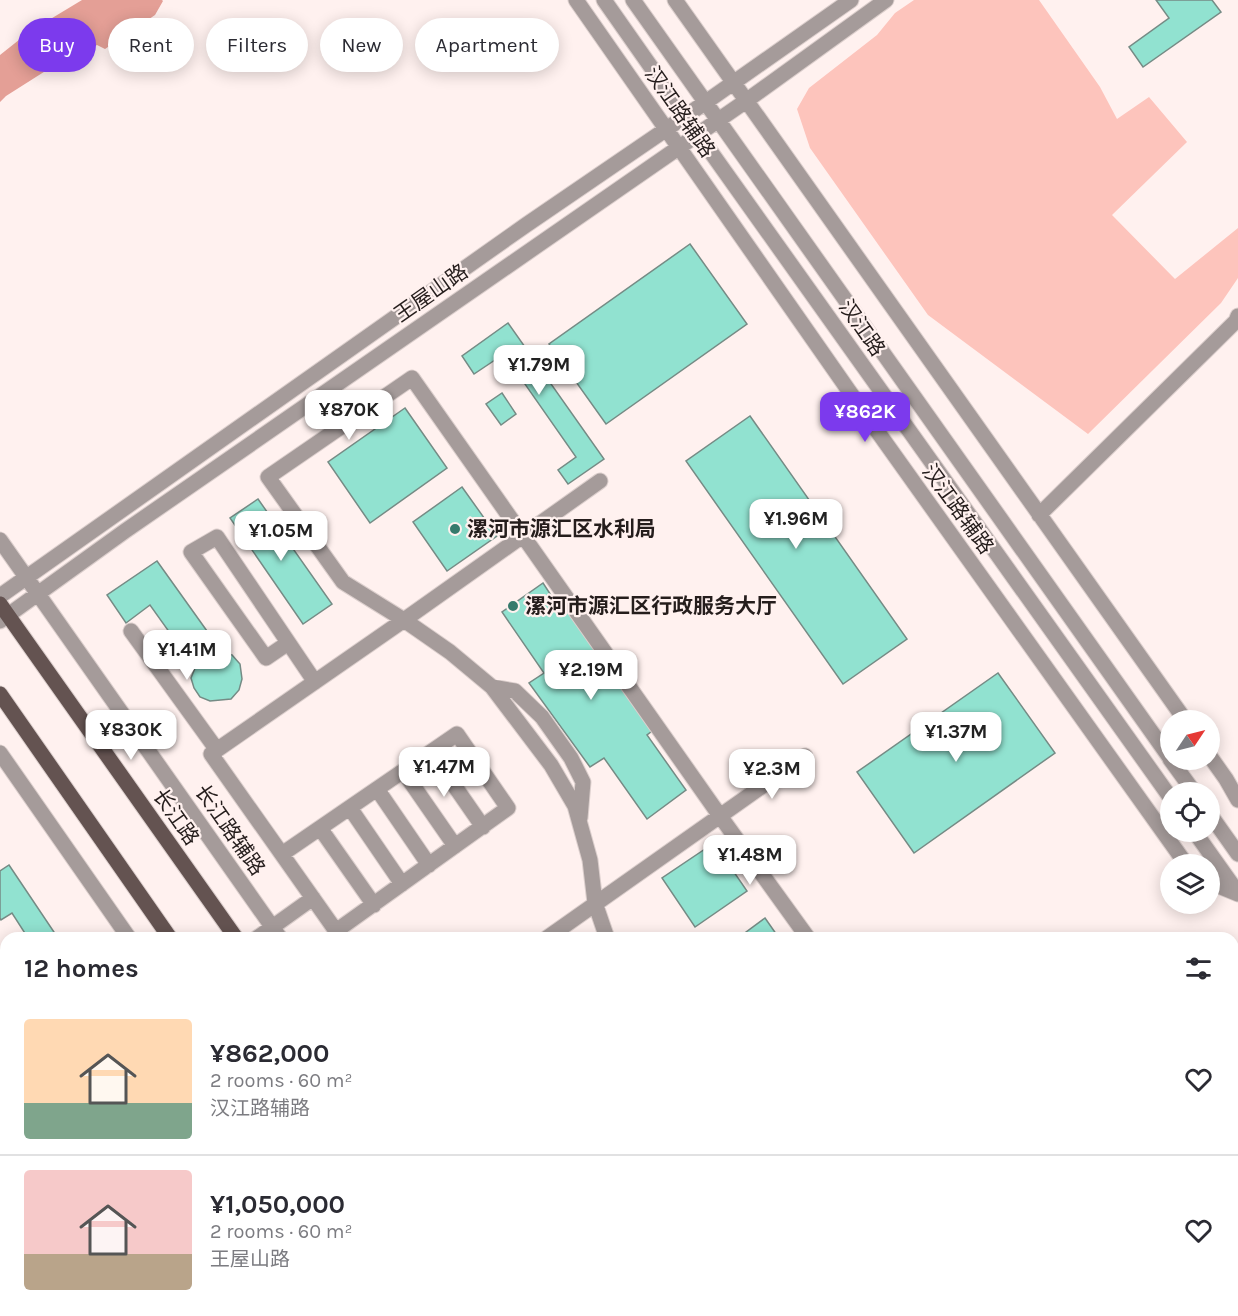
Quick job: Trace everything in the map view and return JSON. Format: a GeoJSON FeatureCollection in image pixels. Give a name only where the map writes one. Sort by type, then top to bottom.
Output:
{"type":"FeatureCollection","features":[{"type":"Feature","properties":{"kind":"main road","name":"长江路"},"geometry":{"type":"LineString","coordinates":[[3,613],[232,932]]}},
{"type":"Feature","properties":{"kind":"main road"},"geometry":{"type":"LineString","coordinates":[[0,694],[166,932]]}},
{"type":"Feature","properties":{"kind":"street","name":"汉江路辅路"},"geometry":{"type":"LineString","coordinates":[[576,0],[870,421],[1179,854]]}},
{"type":"Feature","properties":{"kind":"street","name":"汉江路"},"geometry":{"type":"LineString","coordinates":[[604,0],[1160,783]]}},
{"type":"Feature","properties":{"kind":"street","name":"汉江路"},"geometry":{"type":"LineString","coordinates":[[633,0],[1160,745]]}},
{"type":"Feature","properties":{"kind":"street"},"geometry":{"type":"LineString","coordinates":[[675,0],[1178,710]]}},
{"type":"Feature","properties":{"kind":"street","name":"王屋山路"},"geometry":{"type":"LineString","coordinates":[[0,597],[526,225],[851,0]]}},
{"type":"Feature","properties":{"kind":"street","name":"王屋山路"},"geometry":{"type":"LineString","coordinates":[[3,613],[38,594],[679,148],[886,0]]}},
{"type":"Feature","properties":{"kind":"street"},"geometry":{"type":"LineString","coordinates":[[1039,515],[1236,321],[1238,316]]}},
{"type":"Feature","properties":{"kind":"street"},"geometry":{"type":"LineString","coordinates":[[605,932],[595,903],[590,860],[575,806],[551,765],[492,687],[450,652],[343,582],[268,477],[412,378],[804,932]]}},
{"type":"Feature","properties":{"kind":"street"},"geometry":{"type":"LineString","coordinates":[[337,932],[211,754],[600,481]]}},
{"type":"Feature","properties":{"kind":"street"},"geometry":{"type":"LineString","coordinates":[[288,643],[266,658],[190,552],[217,537],[315,682]]}},
{"type":"Feature","properties":{"kind":"street","name":"长江路辅路"},"geometry":{"type":"LineString","coordinates":[[0,540],[276,932]]}},
{"type":"Feature","properties":{"kind":"street"},"geometry":{"type":"LineString","coordinates":[[131,631],[217,750]]}},
{"type":"Feature","properties":{"kind":"street"},"geometry":{"type":"LineString","coordinates":[[492,687],[515,691],[542,717],[571,758],[583,782],[580,824]]}},
{"type":"Feature","properties":{"kind":"street"},"geometry":{"type":"LineString","coordinates":[[282,854],[457,734],[508,808],[374,904],[340,932]]}},
{"type":"Feature","properties":{"kind":"street"},"geometry":{"type":"LineString","coordinates":[[431,752],[483,827]]}},
{"type":"Feature","properties":{"kind":"street"},"geometry":{"type":"LineString","coordinates":[[0,753],[125,932]]}},
{"type":"Feature","properties":{"kind":"street"},"geometry":{"type":"LineString","coordinates":[[555,932],[805,756]]}},
{"type":"Feature","properties":{"kind":"street"},"geometry":{"type":"LineString","coordinates":[[1220,770],[1238,800]]}},
{"type":"Feature","properties":{"kind":"street"},"geometry":{"type":"LineString","coordinates":[[402,771],[455,846]]}},
{"type":"Feature","properties":{"kind":"street"},"geometry":{"type":"LineString","coordinates":[[376,789],[429,865]]}},
{"type":"Feature","properties":{"kind":"street"},"geometry":{"type":"LineString","coordinates":[[350,808],[402,884]]}},
{"type":"Feature","properties":{"kind":"street"},"geometry":{"type":"LineString","coordinates":[[320,828],[374,904]]}},
{"type":"Feature","properties":{"kind":"street"},"geometry":{"type":"LineString","coordinates":[[1220,829],[1238,854]]}},
{"type":"Feature","properties":{"kind":"street"},"geometry":{"type":"LineString","coordinates":[[1202,842],[1238,893]]}},
{"type":"Feature","properties":{"kind":"street"},"geometry":{"type":"LineString","coordinates":[[1220,886],[1238,893]]}},
{"type":"Feature","properties":{"kind":"street"},"geometry":{"type":"LineString","coordinates":[[276,932],[313,898]]}},
{"type":"Feature","properties":{"kind":"shaded area"},"geometry":{"type":"Polygon","coordinates":[[[82,0],[163,1],[151,18],[108,18],[108,47],[105,49],[96,45],[96,18],[52,18],[82,0]]]}},
{"type":"Feature","properties":{"kind":"shaded area"},"geometry":{"type":"Polygon","coordinates":[[[914,0],[1039,0],[1100,87],[1117,119],[1149,97],[1187,142],[1112,215],[1175,279],[1238,228],[1238,278],[1221,303],[1088,434],[928,315],[810,148],[797,109],[809,88],[877,35],[895,13],[914,0]]]}},
{"type":"Feature","properties":{"kind":"shaded area"},"geometry":{"type":"Polygon","coordinates":[[[18,41],[18,72],[44,72],[0,102],[0,55],[18,41]]]}},
{"type":"Feature","properties":{"kind":"building"},"geometry":{"type":"Polygon","coordinates":[[[1156,0],[1212,0],[1221,12],[1143,67],[1129,47],[1169,18],[1156,0]]]}},
{"type":"Feature","properties":{"kind":"building"},"geometry":{"type":"Polygon","coordinates":[[[690,244],[747,324],[606,424],[549,344],[690,244]]]}},
{"type":"Feature","properties":{"kind":"building"},"geometry":{"type":"Polygon","coordinates":[[[508,323],[604,459],[568,484],[558,470],[576,457],[504,354],[474,374],[462,356],[508,323]]]}},
{"type":"Feature","properties":{"kind":"building"},"geometry":{"type":"Polygon","coordinates":[[[502,393],[516,414],[501,425],[486,404],[502,393]]]}},
{"type":"Feature","properties":{"kind":"building"},"geometry":{"type":"Polygon","coordinates":[[[405,408],[447,468],[370,523],[328,462],[405,408]]]}},
{"type":"Feature","properties":{"kind":"building"},"geometry":{"type":"Polygon","coordinates":[[[750,416],[907,639],[843,684],[686,461],[750,416]]]}},
{"type":"Feature","properties":{"kind":"building","name":"漯河市源汇区水利局"},"geometry":{"type":"Polygon","coordinates":[[[462,487],[497,536],[447,571],[413,522],[462,487]]]}},
{"type":"Feature","properties":{"kind":"building"},"geometry":{"type":"Polygon","coordinates":[[[258,499],[332,604],[303,624],[230,518],[258,499]]]}},
{"type":"Feature","properties":{"kind":"building"},"geometry":{"type":"Polygon","coordinates":[[[157,561],[222,652],[232,655],[240,664],[242,679],[239,690],[231,699],[210,701],[200,697],[191,678],[195,668],[150,605],[126,623],[107,595],[157,561]]]}},
{"type":"Feature","properties":{"kind":"building"},"geometry":{"type":"Polygon","coordinates":[[[543,583],[556,603],[561,600],[652,731],[647,735],[686,790],[647,819],[604,758],[590,767],[529,683],[544,673],[502,612],[543,583]]]}},
{"type":"Feature","properties":{"kind":"building"},"geometry":{"type":"Polygon","coordinates":[[[998,673],[1055,753],[914,853],[857,772],[998,673]]]}},
{"type":"Feature","properties":{"kind":"building"},"geometry":{"type":"Polygon","coordinates":[[[714,843],[747,891],[695,927],[662,878],[714,843]]]}},
{"type":"Feature","properties":{"kind":"building"},"geometry":{"type":"Polygon","coordinates":[[[9,865],[54,932],[24,932],[12,913],[1,920],[0,871],[9,865]]]}},
{"type":"Feature","properties":{"kind":"building"},"geometry":{"type":"Polygon","coordinates":[[[765,918],[775,932],[746,932],[765,918]]]}},
{"type":"Feature","properties":{"kind":"place","name":"漯河市源汇区水利局"},"geometry":{"type":"Point","coordinates":[455,529]}},
{"type":"Feature","properties":{"kind":"place","name":"漯河市源汇区行政服务大厅"},"geometry":{"type":"Point","coordinates":[513,606]}}]}
